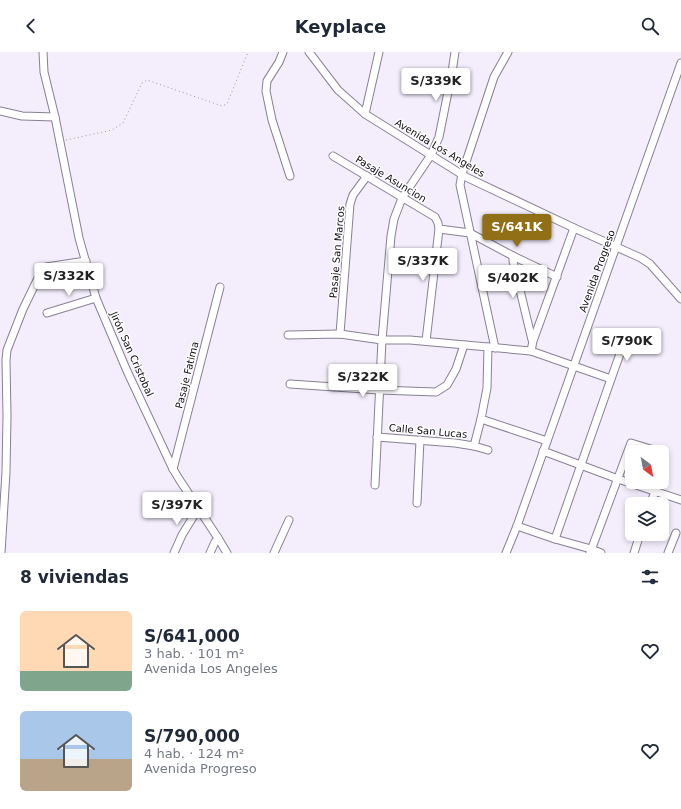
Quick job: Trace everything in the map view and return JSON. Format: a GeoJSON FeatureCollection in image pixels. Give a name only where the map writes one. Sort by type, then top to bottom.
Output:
{"type":"FeatureCollection","features":[{"type":"Feature","properties":{"kind":"street","name":"Jirón San Cristobal"},"geometry":{"type":"LineString","coordinates":[[43,52],[44,72],[55,117],[79,238],[96,298],[127,371],[179,479],[227,553]]}},
{"type":"Feature","properties":{"kind":"street"},"geometry":{"type":"LineString","coordinates":[[283,52],[279,62],[267,81],[266,91],[272,120],[290,176]]}},
{"type":"Feature","properties":{"kind":"street","name":"Avenida Los Angeles"},"geometry":{"type":"LineString","coordinates":[[309,52],[338,90],[365,114],[462,174],[574,228],[641,258],[650,264],[681,299]]}},
{"type":"Feature","properties":{"kind":"street"},"geometry":{"type":"LineString","coordinates":[[365,114],[379,52]]}},
{"type":"Feature","properties":{"kind":"street"},"geometry":{"type":"LineString","coordinates":[[374,484],[382,340],[391,236],[394,219],[402,198],[431,155],[439,137],[455,52]]}},
{"type":"Feature","properties":{"kind":"street","name":"Calle San Lucas"},"geometry":{"type":"LineString","coordinates":[[377,437],[455,443],[474,446],[487,388],[491,348],[460,185],[462,174],[494,77],[508,52]]}},
{"type":"Feature","properties":{"kind":"street","name":"Avenida Progreso"},"geometry":{"type":"LineString","coordinates":[[506,553],[517,526],[681,63]]}},
{"type":"Feature","properties":{"kind":"street"},"geometry":{"type":"LineString","coordinates":[[0,111],[22,116],[55,117]]}},
{"type":"Feature","properties":{"kind":"street","name":"Pasaje Asuncion"},"geometry":{"type":"LineString","coordinates":[[333,156],[434,218],[437,221],[439,229]]}},
{"type":"Feature","properties":{"kind":"street","name":"Pasaje San Marcos"},"geometry":{"type":"LineString","coordinates":[[340,334],[350,204],[353,195],[367,176]]}},
{"type":"Feature","properties":{"kind":"street"},"geometry":{"type":"LineString","coordinates":[[531,351],[533,341],[574,228]]}},
{"type":"Feature","properties":{"kind":"street"},"geometry":{"type":"LineString","coordinates":[[426,341],[439,229],[470,233],[557,277]]}},
{"type":"Feature","properties":{"kind":"street"},"geometry":{"type":"LineString","coordinates":[[514,256],[513,261],[533,341]]}},
{"type":"Feature","properties":{"kind":"street"},"geometry":{"type":"LineString","coordinates":[[1,553],[6,472],[7,350],[23,309],[40,272],[46,267],[86,261]]}},
{"type":"Feature","properties":{"kind":"street","name":"Pasaje Fatima"},"geometry":{"type":"LineString","coordinates":[[174,469],[220,287]]}},
{"type":"Feature","properties":{"kind":"street"},"geometry":{"type":"LineString","coordinates":[[47,313],[96,298]]}},
{"type":"Feature","properties":{"kind":"street"},"geometry":{"type":"LineString","coordinates":[[288,335],[340,334],[382,340],[426,341],[531,351],[610,379]]}},
{"type":"Feature","properties":{"kind":"street"},"geometry":{"type":"LineString","coordinates":[[555,539],[626,337]]}},
{"type":"Feature","properties":{"kind":"street"},"geometry":{"type":"LineString","coordinates":[[290,384],[436,392],[446,385],[451,378],[456,369],[464,345]]}},
{"type":"Feature","properties":{"kind":"street"},"geometry":{"type":"LineString","coordinates":[[481,419],[547,441]]}},
{"type":"Feature","properties":{"kind":"street"},"geometry":{"type":"LineString","coordinates":[[416,503],[420,440]]}},
{"type":"Feature","properties":{"kind":"street"},"geometry":{"type":"LineString","coordinates":[[474,446],[488,450]]}},
{"type":"Feature","properties":{"kind":"street"},"geometry":{"type":"LineString","coordinates":[[543,451],[618,479],[681,500]]}},
{"type":"Feature","properties":{"kind":"street"},"geometry":{"type":"LineString","coordinates":[[590,551],[625,460]]}},
{"type":"Feature","properties":{"kind":"street"},"geometry":{"type":"LineString","coordinates":[[653,497],[655,492]]}},
{"type":"Feature","properties":{"kind":"street"},"geometry":{"type":"LineString","coordinates":[[174,553],[182,535],[198,509]]}},
{"type":"Feature","properties":{"kind":"street"},"geometry":{"type":"LineString","coordinates":[[274,553],[289,520]]}},
{"type":"Feature","properties":{"kind":"street"},"geometry":{"type":"LineString","coordinates":[[517,526],[590,551],[601,553]]}},
{"type":"Feature","properties":{"kind":"street"},"geometry":{"type":"LineString","coordinates":[[668,553],[676,533]]}},
{"type":"Feature","properties":{"kind":"street"},"geometry":{"type":"LineString","coordinates":[[210,553],[218,538]]}},
{"type":"Feature","properties":{"kind":"street"},"geometry":{"type":"LineString","coordinates":[[634,553],[638,541]]}},
{"type":"Feature","properties":{"kind":"path"},"geometry":{"type":"LineString","coordinates":[[59,141],[112,130],[123,123],[142,83],[147,80],[222,106],[227,104],[248,52]]}}]}
